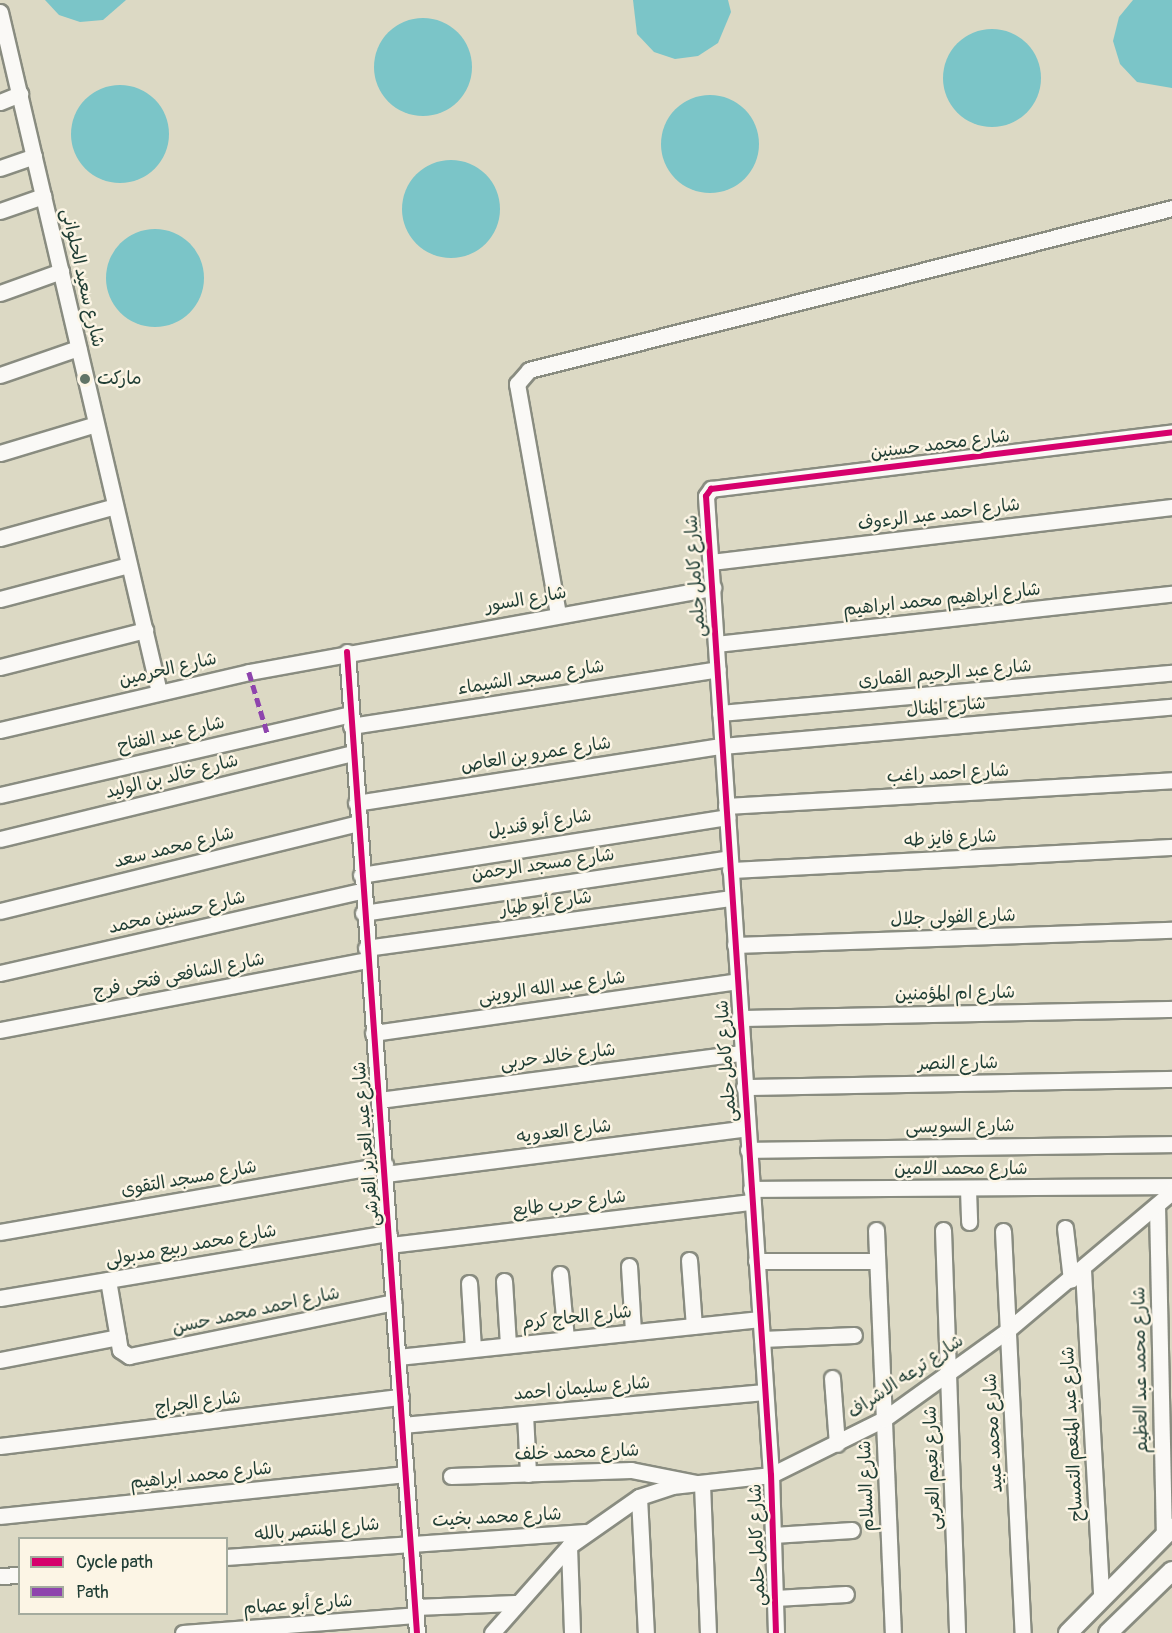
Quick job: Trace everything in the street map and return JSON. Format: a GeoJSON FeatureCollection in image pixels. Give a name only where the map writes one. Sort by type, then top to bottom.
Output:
{"type":"FeatureCollection","features":[{"type":"Feature","properties":{"kind":"street","name":"شارع سعيد الحلوانى"},"geometry":{"type":"LineString","coordinates":[[0,12],[159,692]]}},
{"type":"Feature","properties":{"kind":"street"},"geometry":{"type":"LineString","coordinates":[[0,102],[20,94]]}},
{"type":"Feature","properties":{"kind":"street"},"geometry":{"type":"LineString","coordinates":[[0,168],[34,156]]}},
{"type":"Feature","properties":{"kind":"street"},"geometry":{"type":"LineString","coordinates":[[0,212],[43,196]]}},
{"type":"Feature","properties":{"kind":"street"},"geometry":{"type":"LineString","coordinates":[[558,614],[517,384],[529,370],[1172,208]]}},
{"type":"Feature","properties":{"kind":"street"},"geometry":{"type":"LineString","coordinates":[[0,292],[61,271]]}},
{"type":"Feature","properties":{"kind":"street"},"geometry":{"type":"LineString","coordinates":[[0,375],[78,348]]}},
{"type":"Feature","properties":{"kind":"street"},"geometry":{"type":"LineString","coordinates":[[0,453],[96,424]]}},
{"type":"Feature","properties":{"kind":"street","name":"شارع محمد حسنين"},"geometry":{"type":"LineString","coordinates":[[711,489],[1172,432]]}},
{"type":"Feature","properties":{"kind":"street","name":"شارع كامل حلمى"},"geometry":{"type":"LineString","coordinates":[[711,489],[706,501],[771,1475],[776,1633]]}},
{"type":"Feature","properties":{"kind":"street"},"geometry":{"type":"LineString","coordinates":[[0,538],[115,506]]}},
{"type":"Feature","properties":{"kind":"street","name":"شارع احمد عبد الرءوف"},"geometry":{"type":"LineString","coordinates":[[711,562],[1172,507]]}},
{"type":"Feature","properties":{"kind":"street"},"geometry":{"type":"LineString","coordinates":[[0,599],[129,565]]}},
{"type":"Feature","properties":{"kind":"street","name":"شارع السور"},"geometry":{"type":"LineString","coordinates":[[347,652],[713,588]]}},
{"type":"Feature","properties":{"kind":"street","name":"شارع ابراهيم محمد ابراهيم"},"geometry":{"type":"LineString","coordinates":[[716,644],[1172,594]]}},
{"type":"Feature","properties":{"kind":"street"},"geometry":{"type":"LineString","coordinates":[[0,667],[145,630]]}},
{"type":"Feature","properties":{"kind":"street","name":"شارع الحرمين"},"geometry":{"type":"LineString","coordinates":[[0,730],[159,692],[347,652]]}},
{"type":"Feature","properties":{"kind":"street","name":"شارع عبد العزيز القرشى"},"geometry":{"type":"LineString","coordinates":[[347,652],[363,913],[385,1170],[417,1633]]}},
{"type":"Feature","properties":{"kind":"street","name":"شارع مسجد الشيماء"},"geometry":{"type":"LineString","coordinates":[[351,720],[717,669]]}},
{"type":"Feature","properties":{"kind":"street","name":"شارع عبد الرحيم القمارى"},"geometry":{"type":"LineString","coordinates":[[720,713],[1172,673]]}},
{"type":"Feature","properties":{"kind":"street","name":"شارع المنال"},"geometry":{"type":"LineString","coordinates":[[723,746],[1172,707]]}},
{"type":"Feature","properties":{"kind":"street","name":"شارع عبد الفتاح"},"geometry":{"type":"LineString","coordinates":[[0,795],[351,720]]}},
{"type":"Feature","properties":{"kind":"street","name":"شارع عمرو بن العاص"},"geometry":{"type":"LineString","coordinates":[[356,803],[723,746]]}},
{"type":"Feature","properties":{"kind":"street","name":"شارع خالد بن الوليد"},"geometry":{"type":"LineString","coordinates":[[0,839],[353,753]]}},
{"type":"Feature","properties":{"kind":"street","name":"شارع احمد راغب"},"geometry":{"type":"LineString","coordinates":[[727,812],[1172,780]]}},
{"type":"Feature","properties":{"kind":"street","name":"شارع أبو قنديل"},"geometry":{"type":"LineString","coordinates":[[361,875],[727,812]]}},
{"type":"Feature","properties":{"kind":"street","name":"شارع محمد سعد"},"geometry":{"type":"LineString","coordinates":[[0,911],[357,823]]}},
{"type":"Feature","properties":{"kind":"street","name":"شارع فايز طه"},"geometry":{"type":"LineString","coordinates":[[730,864],[1172,848]]}},
{"type":"Feature","properties":{"kind":"street","name":"شارع مسجد الرحمن"},"geometry":{"type":"LineString","coordinates":[[363,913],[730,864]]}},
{"type":"Feature","properties":{"kind":"street","name":"شارع حسنين محمد"},"geometry":{"type":"LineString","coordinates":[[0,973],[362,891]]}},
{"type":"Feature","properties":{"kind":"street","name":"شارع أبو طيار"},"geometry":{"type":"LineString","coordinates":[[366,954],[732,898]]}},
{"type":"Feature","properties":{"kind":"street","name":"شارع الفولى جلال"},"geometry":{"type":"LineString","coordinates":[[735,945],[1172,930]]}},
{"type":"Feature","properties":{"kind":"street","name":"شارع الشافعى فتحى فرج"},"geometry":{"type":"LineString","coordinates":[[0,1030],[366,954]]}},
{"type":"Feature","properties":{"kind":"street","name":"شارع عبد الله الروينى"},"geometry":{"type":"LineString","coordinates":[[373,1033],[737,981]]}},
{"type":"Feature","properties":{"kind":"street","name":"شارع ام المؤمنين"},"geometry":{"type":"LineString","coordinates":[[739,1018],[1172,1009]]}},
{"type":"Feature","properties":{"kind":"street","name":"شارع خالد حربى"},"geometry":{"type":"LineString","coordinates":[[379,1100],[742,1053]]}},
{"type":"Feature","properties":{"kind":"street","name":"شارع النصر"},"geometry":{"type":"LineString","coordinates":[[744,1087],[1172,1079]]}},
{"type":"Feature","properties":{"kind":"street","name":"شارع العدويه"},"geometry":{"type":"LineString","coordinates":[[385,1170],[747,1128]]}},
{"type":"Feature","properties":{"kind":"street","name":"شارع السويسى"},"geometry":{"type":"LineString","coordinates":[[748,1150],[1172,1144]]}},
{"type":"Feature","properties":{"kind":"street","name":"شارع مسجد التقوى"},"geometry":{"type":"LineString","coordinates":[[0,1232],[385,1170]]}},
{"type":"Feature","properties":{"kind":"street","name":"شارع محمد الامين"},"geometry":{"type":"LineString","coordinates":[[752,1196],[968,1189],[1172,1186]]}},
{"type":"Feature","properties":{"kind":"street"},"geometry":{"type":"LineString","coordinates":[[968,1189],[969,1222]]}},
{"type":"Feature","properties":{"kind":"street","name":"شارع ترعه الاشراف"},"geometry":{"type":"LineString","coordinates":[[492,1633],[515,1603],[585,1532],[639,1497],[702,1484],[771,1475],[884,1419],[1008,1330],[1083,1270],[1172,1192]]}},
{"type":"Feature","properties":{"kind":"street","name":"شارع حرب طايع"},"geometry":{"type":"LineString","coordinates":[[390,1239],[752,1196]]}},
{"type":"Feature","properties":{"kind":"street","name":"شارع محمد عبد العظيم"},"geometry":{"type":"LineString","coordinates":[[1157,1205],[1168,1531]]}},
{"type":"Feature","properties":{"kind":"street"},"geometry":{"type":"LineString","coordinates":[[1065,1228],[1071,1280]]}},
{"type":"Feature","properties":{"kind":"street","name":"شارع السلام"},"geometry":{"type":"LineString","coordinates":[[876,1230],[893,1633]]}},
{"type":"Feature","properties":{"kind":"street","name":"شارع نعيم العربى"},"geometry":{"type":"LineString","coordinates":[[943,1230],[957,1633]]}},
{"type":"Feature","properties":{"kind":"street","name":"شارع محمد عبيد"},"geometry":{"type":"LineString","coordinates":[[1003,1231],[1023,1633]]}},
{"type":"Feature","properties":{"kind":"street","name":"شارع محمد ربيع مدبولى"},"geometry":{"type":"LineString","coordinates":[[0,1298],[390,1239]]}},
{"type":"Feature","properties":{"kind":"street"},"geometry":{"type":"LineString","coordinates":[[689,1260],[694,1326]]}},
{"type":"Feature","properties":{"kind":"street"},"geometry":{"type":"LineString","coordinates":[[756,1261],[877,1262]]}},
{"type":"Feature","properties":{"kind":"street"},"geometry":{"type":"LineString","coordinates":[[629,1266],[633,1332]]}},
{"type":"Feature","properties":{"kind":"street","name":"شارع عبد المنعم التمساح"},"geometry":{"type":"LineString","coordinates":[[1083,1270],[1101,1596]]}},
{"type":"Feature","properties":{"kind":"street"},"geometry":{"type":"LineString","coordinates":[[560,1274],[566,1339]]}},
{"type":"Feature","properties":{"kind":"street"},"geometry":{"type":"LineString","coordinates":[[0,1360],[118,1337],[108,1280]]}},
{"type":"Feature","properties":{"kind":"street"},"geometry":{"type":"LineString","coordinates":[[504,1281],[508,1345]]}},
{"type":"Feature","properties":{"kind":"street"},"geometry":{"type":"LineString","coordinates":[[469,1283],[473,1349]]}},
{"type":"Feature","properties":{"kind":"street","name":"شارع احمد محمد حسن"},"geometry":{"type":"LineString","coordinates":[[118,1337],[125,1355],[394,1302]]}},
{"type":"Feature","properties":{"kind":"street","name":"شارع الحاج كرم"},"geometry":{"type":"LineString","coordinates":[[398,1357],[760,1318]]}},
{"type":"Feature","properties":{"kind":"street"},"geometry":{"type":"LineString","coordinates":[[762,1339],[854,1335]]}},
{"type":"Feature","properties":{"kind":"street"},"geometry":{"type":"LineString","coordinates":[[832,1378],[837,1444]]}},
{"type":"Feature","properties":{"kind":"street","name":"شارع سليمان احمد"},"geometry":{"type":"LineString","coordinates":[[402,1425],[765,1392]]}},
{"type":"Feature","properties":{"kind":"street","name":"شارع الجراج"},"geometry":{"type":"LineString","coordinates":[[0,1446],[401,1398]]}},
{"type":"Feature","properties":{"kind":"street"},"geometry":{"type":"LineString","coordinates":[[525,1414],[528,1474]]}},
{"type":"Feature","properties":{"kind":"street","name":"شارع محمد خلف"},"geometry":{"type":"LineString","coordinates":[[451,1476],[631,1470],[702,1484]]}},
{"type":"Feature","properties":{"kind":"street","name":"شارع محمد ابراهيم"},"geometry":{"type":"LineString","coordinates":[[0,1516],[406,1474]]}},
{"type":"Feature","properties":{"kind":"street"},"geometry":{"type":"LineString","coordinates":[[702,1484],[708,1633]]}},
{"type":"Feature","properties":{"kind":"street"},"geometry":{"type":"LineString","coordinates":[[639,1497],[646,1633]]}},
{"type":"Feature","properties":{"kind":"street"},"geometry":{"type":"LineString","coordinates":[[773,1535],[852,1530]]}},
{"type":"Feature","properties":{"kind":"street"},"geometry":{"type":"LineString","coordinates":[[1068,1633],[1101,1596],[1168,1531]]}},
{"type":"Feature","properties":{"kind":"street","name":"شارع محمد بخيت"},"geometry":{"type":"LineString","coordinates":[[410,1542],[585,1532]]}},
{"type":"Feature","properties":{"kind":"street","name":"شارع المنتصر بالله"},"geometry":{"type":"LineString","coordinates":[[228,1557],[410,1542]]}},
{"type":"Feature","properties":{"kind":"street"},"geometry":{"type":"LineString","coordinates":[[569,1546],[572,1633]]}},
{"type":"Feature","properties":{"kind":"street"},"geometry":{"type":"LineString","coordinates":[[1108,1633],[1172,1570]]}},
{"type":"Feature","properties":{"kind":"street"},"geometry":{"type":"LineString","coordinates":[[0,1576],[18,1575]]}},
{"type":"Feature","properties":{"kind":"street"},"geometry":{"type":"LineString","coordinates":[[775,1598],[846,1594]]}},
{"type":"Feature","properties":{"kind":"street","name":"شارع أبو عصام"},"geometry":{"type":"LineString","coordinates":[[183,1633],[515,1603]]}},
{"type":"Feature","properties":{"kind":"water"},"geometry":{"type":"Polygon","coordinates":[[[45,0],[126,0],[103,20],[80,22],[59,15],[45,0]]]}},
{"type":"Feature","properties":{"kind":"water"},"geometry":{"type":"Polygon","coordinates":[[[633,0],[728,0],[731,12],[718,43],[698,56],[675,59],[654,52],[637,34],[633,0]]]}},
{"type":"Feature","properties":{"kind":"water"},"geometry":{"type":"Polygon","coordinates":[[[1133,0],[1172,0],[1172,88],[1137,82],[1120,64],[1113,41],[1119,17],[1133,0]]]}},
{"type":"Feature","properties":{"kind":"water"},"geometry":{"type":"Polygon","coordinates":[[[423,18],[442,21],[458,32],[469,48],[472,67],[469,86],[458,102],[442,113],[423,116],[404,113],[388,102],[377,86],[374,67],[377,48],[388,32],[404,21],[423,18]]]}},
{"type":"Feature","properties":{"kind":"water"},"geometry":{"type":"Polygon","coordinates":[[[992,29],[1011,32],[1027,43],[1038,59],[1041,78],[1038,97],[1027,113],[1011,124],[992,127],[973,124],[957,113],[946,97],[943,78],[946,59],[957,43],[973,32],[992,29]]]}},
{"type":"Feature","properties":{"kind":"water"},"geometry":{"type":"Polygon","coordinates":[[[120,85],[139,88],[155,99],[166,115],[169,134],[166,153],[155,169],[139,180],[120,183],[101,180],[85,169],[74,153],[71,134],[74,115],[85,99],[101,88],[120,85]]]}},
{"type":"Feature","properties":{"kind":"water"},"geometry":{"type":"Polygon","coordinates":[[[710,95],[729,98],[745,109],[756,125],[759,144],[756,163],[745,179],[729,190],[710,193],[691,190],[675,179],[664,163],[661,144],[664,125],[675,109],[691,98],[710,95]]]}},
{"type":"Feature","properties":{"kind":"water"},"geometry":{"type":"Polygon","coordinates":[[[451,160],[470,163],[486,174],[497,190],[500,209],[497,228],[486,244],[470,255],[451,258],[432,255],[416,244],[405,228],[402,209],[405,190],[416,174],[432,163],[451,160]]]}},
{"type":"Feature","properties":{"kind":"water"},"geometry":{"type":"Polygon","coordinates":[[[155,229],[174,232],[190,243],[201,259],[204,278],[201,297],[190,313],[174,324],[155,327],[136,324],[120,313],[109,297],[106,278],[109,259],[120,243],[136,232],[155,229]]]}},
{"type":"Feature","properties":{"kind":"marked path"},"geometry":{"type":"LineString","coordinates":[[249,672],[267,732]]}},
{"type":"Feature","properties":{"kind":"cycle path"},"geometry":{"type":"LineString","coordinates":[[776,1633],[771,1475],[706,496],[711,489],[1172,432]]}},
{"type":"Feature","properties":{"kind":"cycle path"},"geometry":{"type":"LineString","coordinates":[[347,652],[417,1633]]}},
{"type":"Feature","properties":{"kind":"place","name":"ماركت"},"geometry":{"type":"Point","coordinates":[85,379]}}]}
